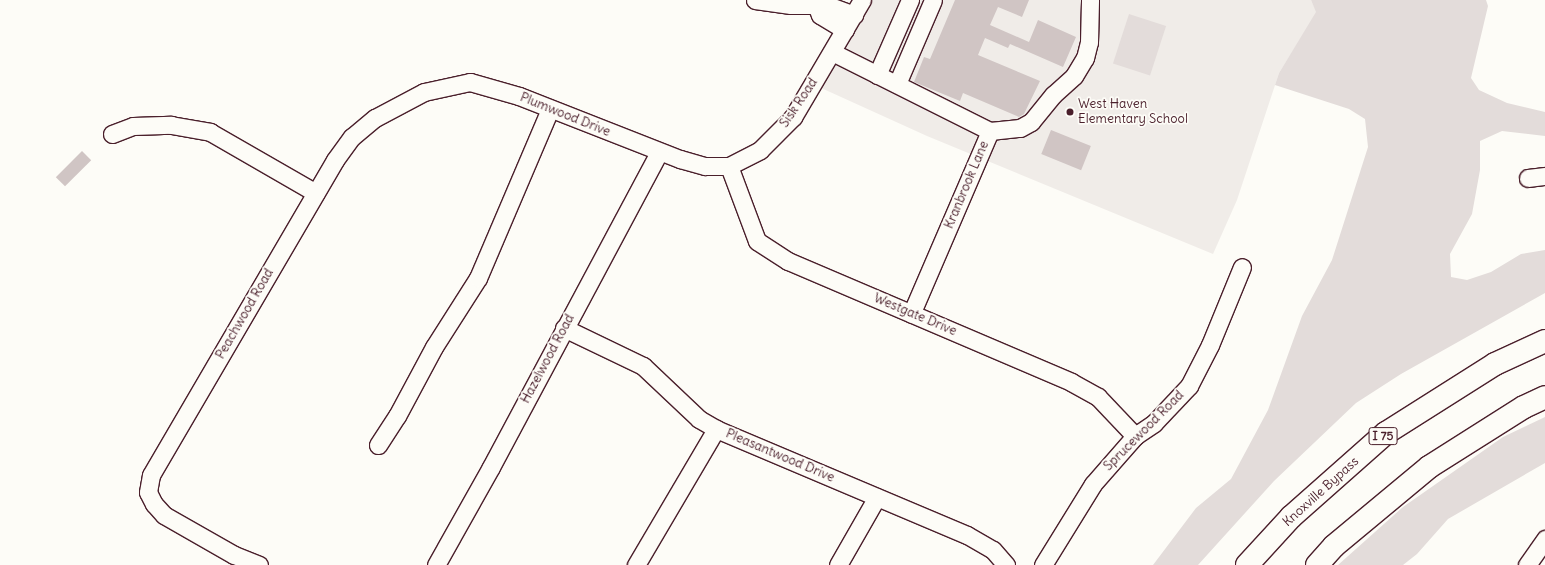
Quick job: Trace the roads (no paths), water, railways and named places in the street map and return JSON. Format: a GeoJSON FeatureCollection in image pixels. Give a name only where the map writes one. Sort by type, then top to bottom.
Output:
{"type":"FeatureCollection","features":[{"type":"Feature","properties":{"kind":"highway","name":"Knoxville Bypass"},"geometry":{"type":"LineString","coordinates":[[1247,565],[1291,517],[1386,433],[1495,364],[1545,341]]}},
{"type":"Feature","properties":{"kind":"highway"},"geometry":{"type":"LineString","coordinates":[[1317,565],[1334,546],[1429,467],[1524,406],[1545,397]]}},
{"type":"Feature","properties":{"kind":"street"},"geometry":{"type":"LineString","coordinates":[[755,0],[858,7]]}},
{"type":"Feature","properties":{"kind":"street"},"geometry":{"type":"LineString","coordinates":[[877,75],[910,0]]}},
{"type":"Feature","properties":{"kind":"street"},"geometry":{"type":"LineString","coordinates":[[897,84],[933,0]]}},
{"type":"Feature","properties":{"kind":"street"},"geometry":{"type":"LineString","coordinates":[[990,131],[1020,128],[1031,122],[1052,95],[1074,76],[1085,58],[1089,42],[1091,24],[1090,0]]}},
{"type":"Feature","properties":{"kind":"street"},"geometry":{"type":"LineString","coordinates":[[815,3],[820,15],[845,30]]}},
{"type":"Feature","properties":{"kind":"street","name":"Sisk Road"},"geometry":{"type":"LineString","coordinates":[[659,152],[705,166],[729,166],[760,150],[778,135],[794,117],[858,7]]}},
{"type":"Feature","properties":{"kind":"street","name":"Kranbrook Lane"},"geometry":{"type":"LineString","coordinates":[[832,52],[990,131],[911,314]]}},
{"type":"Feature","properties":{"kind":"street","name":"Plumwood Drive"},"geometry":{"type":"LineString","coordinates":[[470,82],[494,87],[659,152]]}},
{"type":"Feature","properties":{"kind":"street","name":"Peachwood Road"},"geometry":{"type":"LineString","coordinates":[[259,565],[234,555],[164,515],[154,504],[148,492],[151,475],[316,193],[352,137],[375,118],[424,92],[470,82]]}},
{"type":"Feature","properties":{"kind":"street"},"geometry":{"type":"LineString","coordinates":[[378,445],[397,416],[434,347],[478,278],[550,109]]}},
{"type":"Feature","properties":{"kind":"street"},"geometry":{"type":"LineString","coordinates":[[112,134],[132,126],[171,125],[210,132],[316,193]]}},
{"type":"Feature","properties":{"kind":"street","name":"Hazelwood Road"},"geometry":{"type":"LineString","coordinates":[[436,565],[659,152]]}},
{"type":"Feature","properties":{"kind":"street","name":"Westgate Drive"},"geometry":{"type":"LineString","coordinates":[[729,166],[757,241],[788,261],[1071,382],[1098,397],[1135,436]]}},
{"type":"Feature","properties":{"kind":"street"},"geometry":{"type":"LineString","coordinates":[[1528,178],[1545,176]]}},
{"type":"Feature","properties":{"kind":"street","name":"Sprucewood Road"},"geometry":{"type":"LineString","coordinates":[[1043,565],[1093,484],[1135,436],[1154,423],[1189,386],[1210,345],[1242,267]]}},
{"type":"Feature","properties":{"kind":"street","name":"Pleasantwood Drive"},"geometry":{"type":"LineString","coordinates":[[564,328],[643,366],[699,419],[716,429],[967,535],[993,550],[1006,565]]}},
{"type":"Feature","properties":{"kind":"street"},"geometry":{"type":"LineString","coordinates":[[636,565],[716,429]]}},
{"type":"Feature","properties":{"kind":"street"},"geometry":{"type":"LineString","coordinates":[[838,565],[877,497]]}},
{"type":"Feature","properties":{"kind":"street"},"geometry":{"type":"LineString","coordinates":[[1527,565],[1545,539]]}},
{"type":"Feature","properties":{"kind":"place","name":"West Haven Elementary School"},"geometry":{"type":"Point","coordinates":[1070,112]}}]}
